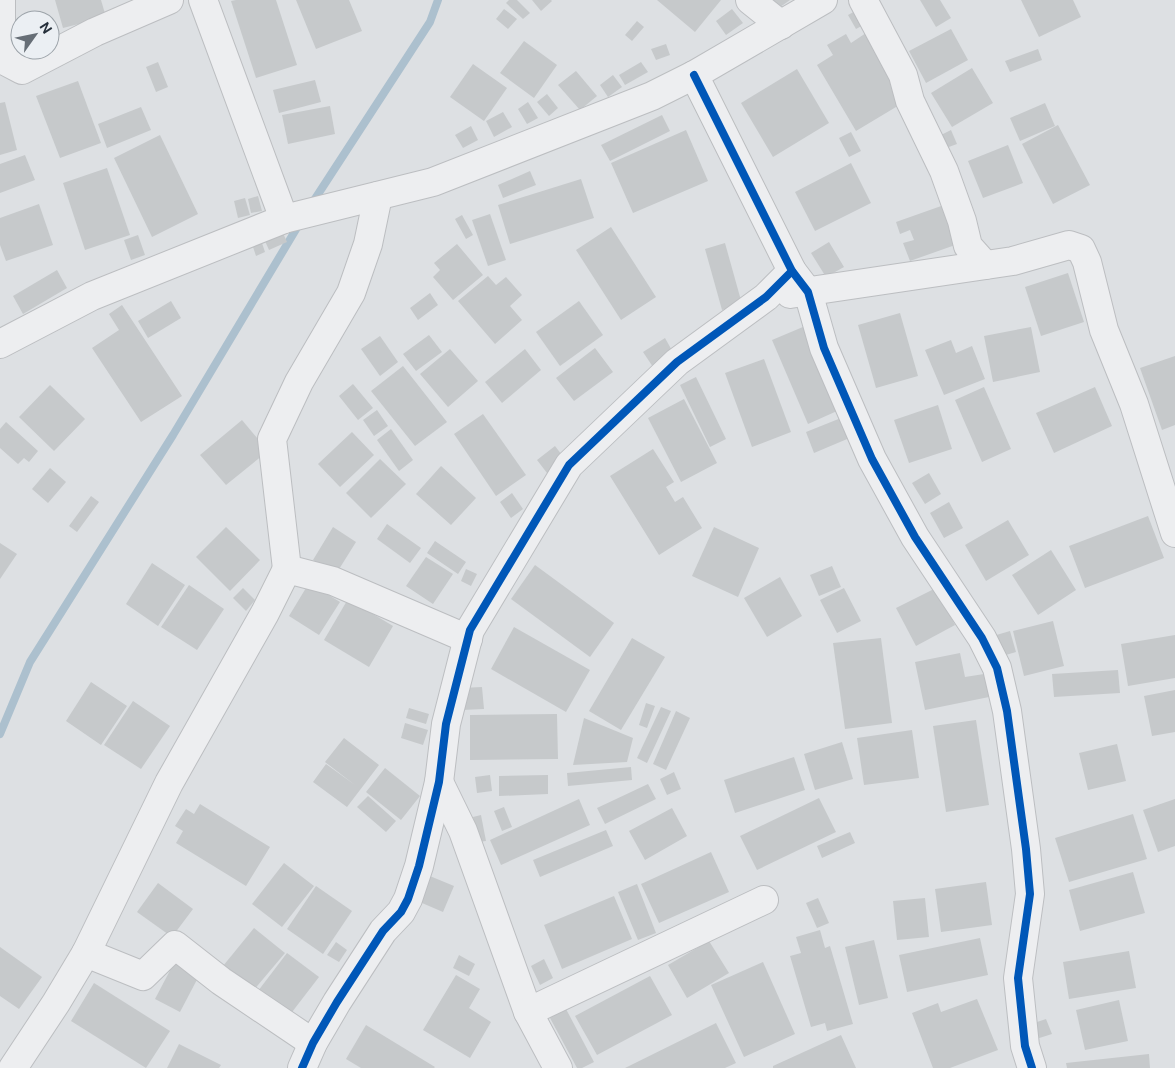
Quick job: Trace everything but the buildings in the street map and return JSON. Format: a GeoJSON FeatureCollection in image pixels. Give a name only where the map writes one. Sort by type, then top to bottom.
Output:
{"type":"FeatureCollection","features":[{"type":"Feature","properties":{"kind":"street"},"geometry":{"type":"LineString","coordinates":[[1,0],[1,46],[5,61],[22,70],[95,32],[169,0]]}},
{"type":"Feature","properties":{"kind":"street"},"geometry":{"type":"LineString","coordinates":[[203,0],[284,219]]}},
{"type":"Feature","properties":{"kind":"street"},"geometry":{"type":"LineString","coordinates":[[750,0],[781,25]]}},
{"type":"Feature","properties":{"kind":"street"},"geometry":{"type":"LineString","coordinates":[[0,344],[92,296],[284,219],[433,182],[652,96],[694,75],[823,0]]}},
{"type":"Feature","properties":{"kind":"street"},"geometry":{"type":"LineString","coordinates":[[863,0],[903,74],[910,101],[944,171],[977,256]]}},
{"type":"Feature","properties":{"kind":"street"},"geometry":{"type":"LineString","coordinates":[[694,75],[792,271],[808,292],[824,348],[872,459],[915,537],[982,638],[997,668],[1007,711],[1029,885],[1028,913],[1018,978],[1025,1046],[1032,1068]]}},
{"type":"Feature","properties":{"kind":"street"},"geometry":{"type":"LineString","coordinates":[[12,1068],[56,1003],[86,953],[169,783],[265,613],[287,569],[272,439],[299,382],[351,293],[368,244],[378,196]]}},
{"type":"Feature","properties":{"kind":"street"},"geometry":{"type":"LineString","coordinates":[[766,297],[950,271],[977,256],[1013,261],[1069,245],[1081,249],[1087,262],[1104,330],[1134,404],[1175,533]]}},
{"type":"Feature","properties":{"kind":"street"},"geometry":{"type":"LineString","coordinates":[[302,1068],[313,1043],[337,1002],[383,931],[401,912],[408,899],[419,866],[439,782],[446,724],[470,630],[569,465],[677,362],[766,297],[792,271]]}},
{"type":"Feature","properties":{"kind":"street"},"geometry":{"type":"LineString","coordinates":[[287,569],[333,581],[468,639]]}},
{"type":"Feature","properties":{"kind":"street"},"geometry":{"type":"LineString","coordinates":[[439,782],[463,832],[528,1012],[558,1068]]}},
{"type":"Feature","properties":{"kind":"street"},"geometry":{"type":"LineString","coordinates":[[528,1012],[764,900]]}},
{"type":"Feature","properties":{"kind":"street"},"geometry":{"type":"LineString","coordinates":[[86,953],[143,976],[174,945],[221,981],[313,1043]]}},
{"type":"Feature","properties":{"kind":"waterway"},"geometry":{"type":"LineString","coordinates":[[311,205],[430,22],[438,0]]}},
{"type":"Feature","properties":{"kind":"waterway"},"geometry":{"type":"LineString","coordinates":[[0,734],[30,662],[173,435],[301,221]]}},
{"type":"Feature","properties":{"kind":"cycle path"},"geometry":{"type":"LineString","coordinates":[[694,75],[792,271],[808,292],[824,348],[872,459],[915,537],[982,638],[997,668],[1007,711],[1026,849],[1030,894],[1018,978],[1025,1046],[1032,1068]]}},
{"type":"Feature","properties":{"kind":"cycle path"},"geometry":{"type":"LineString","coordinates":[[302,1068],[313,1043],[337,1002],[383,931],[401,912],[408,899],[419,866],[439,782],[446,724],[470,630],[569,465],[677,362],[766,297],[792,271]]}}]}
